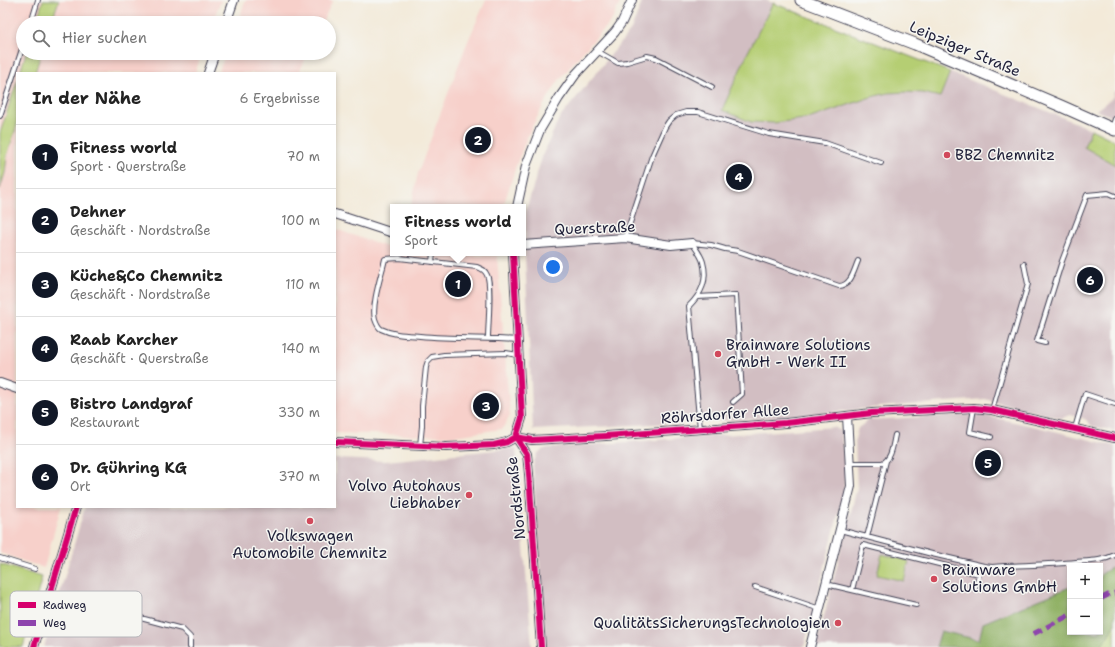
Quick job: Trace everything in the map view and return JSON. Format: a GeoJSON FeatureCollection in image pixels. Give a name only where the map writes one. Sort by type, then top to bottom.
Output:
{"type":"FeatureCollection","features":[{"type":"Feature","properties":{"kind":"main road","name":"Leipziger Straße"},"geometry":{"type":"LineString","coordinates":[[801,0],[915,44],[1061,106],[1114,126]]}},
{"type":"Feature","properties":{"kind":"street"},"geometry":{"type":"LineString","coordinates":[[228,16],[234,0]]}},
{"type":"Feature","properties":{"kind":"street"},"geometry":{"type":"LineString","coordinates":[[517,204],[526,166],[540,130],[559,98],[576,74],[615,32],[622,22],[632,0]]}},
{"type":"Feature","properties":{"kind":"street"},"geometry":{"type":"LineString","coordinates":[[208,72],[213,60]]}},
{"type":"Feature","properties":{"kind":"street"},"geometry":{"type":"LineString","coordinates":[[336,214],[390,232]]}},
{"type":"Feature","properties":{"kind":"street","name":"Querstraße"},"geometry":{"type":"LineString","coordinates":[[526,245],[625,238],[671,245],[692,242]]}},
{"type":"Feature","properties":{"kind":"street","name":"Nordstraße"},"geometry":{"type":"LineString","coordinates":[[512,256],[522,418],[516,437],[527,454],[541,647]]}},
{"type":"Feature","properties":{"kind":"street"},"geometry":{"type":"LineString","coordinates":[[0,383],[16,389]]}},
{"type":"Feature","properties":{"kind":"street","name":"Röhrsdorfer Allee"},"geometry":{"type":"LineString","coordinates":[[336,442],[459,447],[507,442],[516,437],[532,440],[786,423],[872,413],[974,408],[992,410],[1115,438]]}},
{"type":"Feature","properties":{"kind":"street"},"geometry":{"type":"LineString","coordinates":[[810,647],[852,486],[847,416]]}},
{"type":"Feature","properties":{"kind":"street"},"geometry":{"type":"LineString","coordinates":[[51,591],[76,508]]}},
{"type":"Feature","properties":{"kind":"street"},"geometry":{"type":"LineString","coordinates":[[34,647],[37,637]]}},
{"type":"Feature","properties":{"kind":"lane"},"geometry":{"type":"LineString","coordinates":[[32,16],[38,0]]}},
{"type":"Feature","properties":{"kind":"lane"},"geometry":{"type":"LineString","coordinates":[[597,51],[618,63],[647,56],[656,58],[712,87]]}},
{"type":"Feature","properties":{"kind":"lane"},"geometry":{"type":"LineString","coordinates":[[0,116],[18,60]]}},
{"type":"Feature","properties":{"kind":"lane"},"geometry":{"type":"LineString","coordinates":[[625,238],[652,156],[665,128],[669,121],[676,115],[686,112],[698,112],[769,134],[825,143],[881,163]]}},
{"type":"Feature","properties":{"kind":"lane"},"geometry":{"type":"LineString","coordinates":[[1045,343],[1037,341],[1062,261],[1087,195],[1108,193],[1115,196]]}},
{"type":"Feature","properties":{"kind":"lane"},"geometry":{"type":"LineString","coordinates":[[692,242],[738,251],[839,286],[843,286],[850,280],[858,261]]}},
{"type":"Feature","properties":{"kind":"lane"},"geometry":{"type":"LineString","coordinates":[[692,242],[703,261],[705,275],[704,284],[698,297],[689,306],[700,429]]}},
{"type":"Feature","properties":{"kind":"lane"},"geometry":{"type":"LineString","coordinates":[[432,262],[433,256]]}},
{"type":"Feature","properties":{"kind":"lane"},"geometry":{"type":"LineString","coordinates":[[488,338],[489,282],[486,272],[478,267],[399,258],[385,259],[374,313],[375,319],[380,328],[398,334],[442,338],[488,338],[518,340]]}},
{"type":"Feature","properties":{"kind":"lane"},"geometry":{"type":"LineString","coordinates":[[992,410],[1028,284],[1024,264]]}},
{"type":"Feature","properties":{"kind":"lane"},"geometry":{"type":"LineString","coordinates":[[698,297],[736,295],[742,394],[733,402]]}},
{"type":"Feature","properties":{"kind":"lane"},"geometry":{"type":"LineString","coordinates":[[420,446],[426,367],[428,361],[432,357],[444,355],[506,353],[519,356]]}},
{"type":"Feature","properties":{"kind":"lane"},"geometry":{"type":"LineString","coordinates":[[1075,428],[1085,394],[1115,404]]}},
{"type":"Feature","properties":{"kind":"lane"},"geometry":{"type":"LineString","coordinates":[[974,408],[970,432],[991,437]]}},
{"type":"Feature","properties":{"kind":"lane"},"geometry":{"type":"LineString","coordinates":[[867,537],[886,461],[889,458],[895,435]]}},
{"type":"Feature","properties":{"kind":"lane"},"geometry":{"type":"LineString","coordinates":[[850,463],[882,463],[886,461]]}},
{"type":"Feature","properties":{"kind":"lane"},"geometry":{"type":"LineString","coordinates":[[840,530],[971,564],[992,567],[1061,564],[1090,561],[1115,555]]}},
{"type":"Feature","properties":{"kind":"lane"},"geometry":{"type":"LineString","coordinates":[[852,590],[863,545],[979,574],[975,589]]}},
{"type":"Feature","properties":{"kind":"lane"},"geometry":{"type":"LineString","coordinates":[[0,558],[35,569]]}},
{"type":"Feature","properties":{"kind":"lane"},"geometry":{"type":"LineString","coordinates":[[826,584],[916,606]]}},
{"type":"Feature","properties":{"kind":"lane"},"geometry":{"type":"LineString","coordinates":[[755,587],[820,609]]}},
{"type":"Feature","properties":{"kind":"lane"},"geometry":{"type":"LineString","coordinates":[[142,618],[182,629],[190,637],[190,647]]}},
{"type":"Feature","properties":{"kind":"shaded area"},"geometry":{"type":"Polygon","coordinates":[[[0,0],[221,0],[215,16],[16,16],[16,60],[200,60],[195,72],[16,72],[16,508],[61,508],[44,568],[0,553],[0,0]]]}},
{"type":"Feature","properties":{"kind":"shaded area"},"geometry":{"type":"Polygon","coordinates":[[[246,0],[333,0],[325,16],[240,16],[246,0]]]}},
{"type":"Feature","properties":{"kind":"shaded area"},"geometry":{"type":"Polygon","coordinates":[[[486,0],[621,0],[612,20],[557,83],[543,106],[529,133],[517,163],[504,204],[412,204],[418,173],[465,48],[486,0]]]}},
{"type":"Feature","properties":{"kind":"shaded area"},"geometry":{"type":"Polygon","coordinates":[[[643,0],[765,0],[773,3],[748,52],[722,110],[751,122],[774,123],[888,93],[923,93],[940,97],[950,72],[1091,129],[1085,147],[1115,165],[1115,431],[1092,426],[1085,419],[1071,415],[1061,418],[985,399],[880,407],[772,418],[533,430],[525,256],[526,210],[543,154],[559,119],[631,30],[643,0]]]}},
{"type":"Feature","properties":{"kind":"shaded area"},"geometry":{"type":"Polygon","coordinates":[[[223,60],[305,60],[299,72],[218,72],[223,60]]]}},
{"type":"Feature","properties":{"kind":"shaded area"},"geometry":{"type":"Polygon","coordinates":[[[1115,89],[1115,118],[1096,110],[1112,98],[1115,89]]]}},
{"type":"Feature","properties":{"kind":"shaded area"},"geometry":{"type":"Polygon","coordinates":[[[336,229],[390,248],[390,256],[497,256],[510,416],[502,429],[454,436],[336,433],[336,229]]]}},
{"type":"Feature","properties":{"kind":"shaded area"},"geometry":{"type":"Polygon","coordinates":[[[982,415],[1115,446],[1115,565],[1103,573],[1103,563],[1067,563],[1067,588],[984,623],[979,640],[941,631],[936,647],[816,647],[857,488],[855,439],[858,428],[869,420],[982,415]]]}},
{"type":"Feature","properties":{"kind":"shaded area"},"geometry":{"type":"Polygon","coordinates":[[[834,427],[841,433],[845,470],[844,492],[804,647],[546,647],[533,467],[538,453],[548,448],[834,427]]]}},
{"type":"Feature","properties":{"kind":"shaded area"},"geometry":{"type":"Polygon","coordinates":[[[516,448],[532,647],[44,647],[47,637],[142,637],[142,591],[60,591],[85,508],[336,508],[336,459],[386,461],[516,448]]]}},
{"type":"Feature","properties":{"kind":"green space"},"geometry":{"type":"Polygon","coordinates":[[[43,0],[59,0],[53,16],[38,16],[43,0]]]}},
{"type":"Feature","properties":{"kind":"green space"},"geometry":{"type":"Polygon","coordinates":[[[773,3],[950,72],[940,97],[923,93],[888,93],[871,97],[811,118],[774,123],[751,122],[722,110],[748,52],[773,3]]]}},
{"type":"Feature","properties":{"kind":"green space"},"geometry":{"type":"Polygon","coordinates":[[[24,60],[39,60],[35,72],[20,72],[24,60]]]}},
{"type":"Feature","properties":{"kind":"green space"},"geometry":{"type":"Polygon","coordinates":[[[16,84],[16,128],[7,156],[5,173],[0,189],[0,133],[16,84]]]}},
{"type":"Feature","properties":{"kind":"green space"},"geometry":{"type":"Polygon","coordinates":[[[1091,129],[1115,141],[1115,165],[1084,147],[1091,129]]]}},
{"type":"Feature","properties":{"kind":"green space"},"geometry":{"type":"Polygon","coordinates":[[[882,554],[909,561],[904,581],[877,575],[882,554]]]}},
{"type":"Feature","properties":{"kind":"green space"},"geometry":{"type":"Polygon","coordinates":[[[0,564],[42,577],[38,591],[10,591],[10,637],[26,637],[23,647],[0,647],[0,564]]]}},
{"type":"Feature","properties":{"kind":"green space"},"geometry":{"type":"Polygon","coordinates":[[[1115,565],[1115,624],[1101,647],[936,647],[941,631],[979,640],[983,623],[1067,588],[1067,635],[1103,635],[1103,573],[1115,565]]]}},
{"type":"Feature","properties":{"kind":"green space"},"geometry":{"type":"Polygon","coordinates":[[[1115,624],[1115,647],[1101,647],[1115,624]]]}},
{"type":"Feature","properties":{"kind":"marked path"},"geometry":{"type":"LineString","coordinates":[[1103,598],[1115,593]]}},
{"type":"Feature","properties":{"kind":"marked path"},"geometry":{"type":"LineString","coordinates":[[1033,634],[1067,617]]}},
{"type":"Feature","properties":{"kind":"cycle path"},"geometry":{"type":"LineString","coordinates":[[513,256],[522,418],[516,437],[527,454],[541,647]]}},
{"type":"Feature","properties":{"kind":"cycle path"},"geometry":{"type":"LineString","coordinates":[[336,442],[446,447],[494,445],[507,442],[516,437],[532,440],[606,436],[786,423],[872,413],[974,408],[992,410],[1115,438]]}},
{"type":"Feature","properties":{"kind":"cycle path"},"geometry":{"type":"LineString","coordinates":[[51,591],[76,508]]}},
{"type":"Feature","properties":{"kind":"cycle path"},"geometry":{"type":"LineString","coordinates":[[34,647],[37,637]]}},
{"type":"Feature","properties":{"kind":"place","name":"Dehner"},"geometry":{"type":"Point","coordinates":[478,140]}},
{"type":"Feature","properties":{"kind":"place","name":"BBZ Chemnitz"},"geometry":{"type":"Point","coordinates":[947,155]}},
{"type":"Feature","properties":{"kind":"place","name":"Raab Karcher"},"geometry":{"type":"Point","coordinates":[739,177]}},
{"type":"Feature","properties":{"kind":"place","name":"Dr. Gühring KG"},"geometry":{"type":"Point","coordinates":[1090,280]}},
{"type":"Feature","properties":{"kind":"place","name":"Fitness world"},"geometry":{"type":"Point","coordinates":[458,284]}},
{"type":"Feature","properties":{"kind":"place","name":"Brainware Solutions GmbH - Werk II"},"geometry":{"type":"Point","coordinates":[718,354]}},
{"type":"Feature","properties":{"kind":"place","name":"Küche&Co Chemnitz"},"geometry":{"type":"Point","coordinates":[486,406]}},
{"type":"Feature","properties":{"kind":"place","name":"Bistro Landgraf"},"geometry":{"type":"Point","coordinates":[988,463]}},
{"type":"Feature","properties":{"kind":"place","name":"Volvo Autohaus Liebhaber"},"geometry":{"type":"Point","coordinates":[469,495]}},
{"type":"Feature","properties":{"kind":"place","name":"Volkswagen Automobile Chemnitz"},"geometry":{"type":"Point","coordinates":[310,521]}},
{"type":"Feature","properties":{"kind":"place","name":"Brainware Solutions GmbH"},"geometry":{"type":"Point","coordinates":[934,579]}},
{"type":"Feature","properties":{"kind":"place","name":"QualitätsSicherungsTechnologien"},"geometry":{"type":"Point","coordinates":[838,623]}}]}
